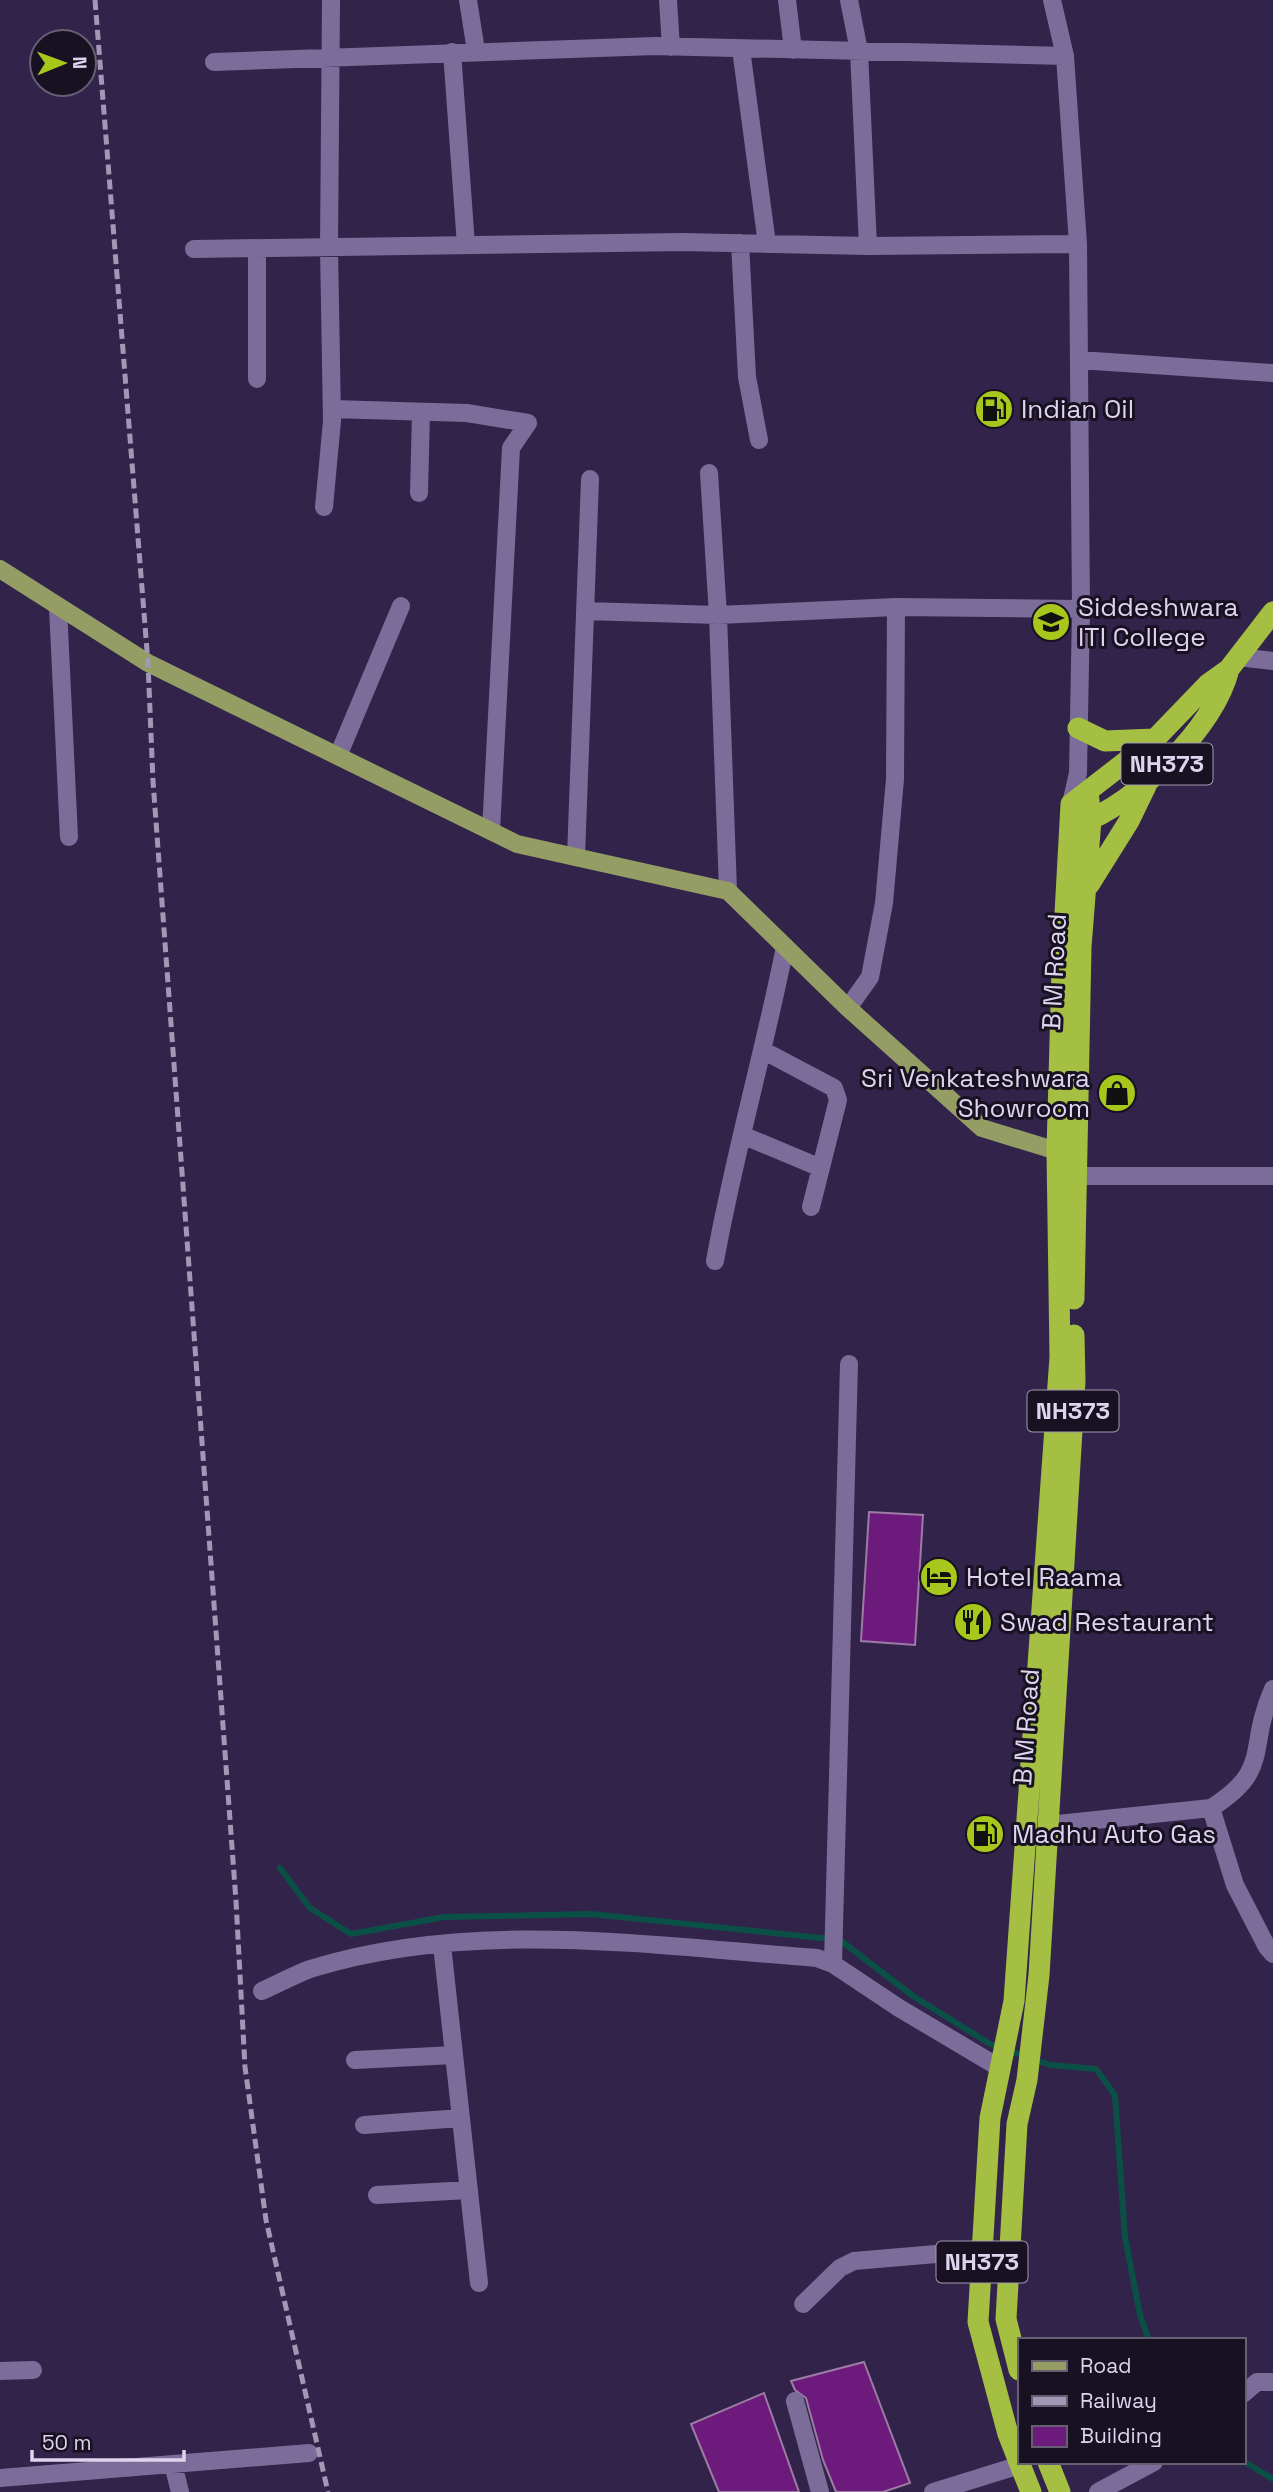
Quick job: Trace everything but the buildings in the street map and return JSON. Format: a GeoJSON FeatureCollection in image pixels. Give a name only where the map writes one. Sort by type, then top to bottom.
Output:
{"type":"FeatureCollection","features":[{"type":"Feature","properties":{"kind":"highway","name":"NH373"},"geometry":{"type":"LineString","coordinates":[[1079,789],[1155,739],[1208,684],[1234,663],[1273,612]]}},
{"type":"Feature","properties":{"kind":"highway","name":"NH373"},"geometry":{"type":"LineString","coordinates":[[1018,2457],[978,2322],[990,2118],[1015,1987],[1060,1357],[1058,1151],[1062,968],[1081,823],[1146,784],[1175,755],[1224,690],[1234,663]]}},
{"type":"Feature","properties":{"kind":"highway"},"geometry":{"type":"LineString","coordinates":[[1078,728],[1105,740],[1155,739]]}},
{"type":"Feature","properties":{"kind":"highway"},"geometry":{"type":"LineString","coordinates":[[1087,889],[1129,821],[1146,784]]}},
{"type":"Feature","properties":{"kind":"highway","name":"B M Road"},"geometry":{"type":"LineString","coordinates":[[1018,2366],[1006,2319],[1017,2124],[1032,2030],[1048,1825],[1075,1381],[1074,1176],[1081,947],[1087,889],[1079,789]]}},
{"type":"Feature","properties":{"kind":"highway"},"geometry":{"type":"LineString","coordinates":[[997,2391],[1018,2384]]}},
{"type":"Feature","properties":{"kind":"highway","name":"NH373"},"geometry":{"type":"LineString","coordinates":[[1020,2464],[1031,2492]]}},
{"type":"Feature","properties":{"kind":"highway"},"geometry":{"type":"LineString","coordinates":[[1049,2464],[1060,2492]]}},
{"type":"Feature","properties":{"kind":"main road"},"geometry":{"type":"LineString","coordinates":[[0,569],[148,663],[517,844],[728,891],[848,1008],[982,1128],[1058,1151]]}},
{"type":"Feature","properties":{"kind":"street"},"geometry":{"type":"LineString","coordinates":[[324,507],[332,409],[329,247],[331,0]]}},
{"type":"Feature","properties":{"kind":"street"},"geometry":{"type":"LineString","coordinates":[[468,0],[475,51]]}},
{"type":"Feature","properties":{"kind":"street"},"geometry":{"type":"LineString","coordinates":[[668,0],[671,47]]}},
{"type":"Feature","properties":{"kind":"street"},"geometry":{"type":"LineString","coordinates":[[787,0],[793,50]]}},
{"type":"Feature","properties":{"kind":"street"},"geometry":{"type":"LineString","coordinates":[[849,0],[859,51],[868,246]]}},
{"type":"Feature","properties":{"kind":"street"},"geometry":{"type":"LineString","coordinates":[[1052,0],[1065,56],[1078,244],[1081,610],[1079,789]]}},
{"type":"Feature","properties":{"kind":"street"},"geometry":{"type":"LineString","coordinates":[[214,62],[332,59],[452,51],[671,47],[1065,56]]}},
{"type":"Feature","properties":{"kind":"street"},"geometry":{"type":"LineString","coordinates":[[741,49],[767,244]]}},
{"type":"Feature","properties":{"kind":"street"},"geometry":{"type":"LineString","coordinates":[[452,51],[466,245]]}},
{"type":"Feature","properties":{"kind":"street"},"geometry":{"type":"LineString","coordinates":[[194,249],[740,243],[868,246],[1078,244]]}},
{"type":"Feature","properties":{"kind":"street"},"geometry":{"type":"LineString","coordinates":[[740,243],[747,377],[759,440]]}},
{"type":"Feature","properties":{"kind":"street"},"geometry":{"type":"LineString","coordinates":[[257,248],[257,379]]}},
{"type":"Feature","properties":{"kind":"street"},"geometry":{"type":"LineString","coordinates":[[1079,360],[1273,373]]}},
{"type":"Feature","properties":{"kind":"street"},"geometry":{"type":"LineString","coordinates":[[332,409],[467,413],[528,423],[511,448],[491,831]]}},
{"type":"Feature","properties":{"kind":"street"},"geometry":{"type":"LineString","coordinates":[[419,493],[421,412]]}},
{"type":"Feature","properties":{"kind":"street"},"geometry":{"type":"LineString","coordinates":[[709,473],[718,615],[728,891]]}},
{"type":"Feature","properties":{"kind":"street"},"geometry":{"type":"LineString","coordinates":[[576,857],[590,479]]}},
{"type":"Feature","properties":{"kind":"street"},"geometry":{"type":"LineString","coordinates":[[338,756],[401,606]]}},
{"type":"Feature","properties":{"kind":"street"},"geometry":{"type":"LineString","coordinates":[[58,607],[69,837]]}},
{"type":"Feature","properties":{"kind":"street"},"geometry":{"type":"LineString","coordinates":[[585,611],[718,615],[896,607],[1081,610]]}},
{"type":"Feature","properties":{"kind":"street"},"geometry":{"type":"LineString","coordinates":[[848,1008],[870,977],[884,903],[895,779],[896,607]]}},
{"type":"Feature","properties":{"kind":"street"},"geometry":{"type":"LineString","coordinates":[[1234,663],[1273,661]]}},
{"type":"Feature","properties":{"kind":"street"},"geometry":{"type":"LineString","coordinates":[[715,1261],[728,1188],[764,1051],[785,947]]}},
{"type":"Feature","properties":{"kind":"street"},"geometry":{"type":"LineString","coordinates":[[764,1051],[834,1088],[836,1093],[838,1100],[811,1207]]}},
{"type":"Feature","properties":{"kind":"street"},"geometry":{"type":"LineString","coordinates":[[742,1135],[821,1168]]}},
{"type":"Feature","properties":{"kind":"street"},"geometry":{"type":"LineString","coordinates":[[1074,1176],[1273,1176]]}},
{"type":"Feature","properties":{"kind":"street"},"geometry":{"type":"LineString","coordinates":[[833,1964],[849,1364]]}},
{"type":"Feature","properties":{"kind":"street"},"geometry":{"type":"LineString","coordinates":[[1048,1825],[1211,1808],[1231,1798],[1256,1778],[1261,1767],[1266,1704],[1273,1689]]}},
{"type":"Feature","properties":{"kind":"street"},"geometry":{"type":"LineString","coordinates":[[1211,1808],[1235,1885],[1273,1954]]}},
{"type":"Feature","properties":{"kind":"street"},"geometry":{"type":"LineString","coordinates":[[262,1991],[309,1970],[362,1957],[442,1945],[541,1938],[817,1958],[833,1964],[899,2008],[1001,2063]]}},
{"type":"Feature","properties":{"kind":"street"},"geometry":{"type":"LineString","coordinates":[[442,1945],[479,2283]]}},
{"type":"Feature","properties":{"kind":"street"},"geometry":{"type":"LineString","coordinates":[[355,2060],[454,2054]]}},
{"type":"Feature","properties":{"kind":"street"},"geometry":{"type":"LineString","coordinates":[[364,2125],[461,2118]]}},
{"type":"Feature","properties":{"kind":"street"},"geometry":{"type":"LineString","coordinates":[[377,2195],[468,2190]]}},
{"type":"Feature","properties":{"kind":"street"},"geometry":{"type":"LineString","coordinates":[[803,2304],[841,2267],[855,2261],[983,2250]]}},
{"type":"Feature","properties":{"kind":"street"},"geometry":{"type":"LineString","coordinates":[[0,2371],[33,2370]]}},
{"type":"Feature","properties":{"kind":"street"},"geometry":{"type":"LineString","coordinates":[[1245,2392],[1257,2382],[1273,2382]]}},
{"type":"Feature","properties":{"kind":"street"},"geometry":{"type":"LineString","coordinates":[[795,2401],[820,2492]]}},
{"type":"Feature","properties":{"kind":"street"},"geometry":{"type":"LineString","coordinates":[[0,2477],[309,2453]]}},
{"type":"Feature","properties":{"kind":"street"},"geometry":{"type":"LineString","coordinates":[[173,2464],[180,2492]]}},
{"type":"Feature","properties":{"kind":"street"},"geometry":{"type":"LineString","coordinates":[[933,2492],[1018,2464]]}},
{"type":"Feature","properties":{"kind":"street"},"geometry":{"type":"LineString","coordinates":[[1098,2492],[1150,2464]]}},
{"type":"Feature","properties":{"kind":"waterway"},"geometry":{"type":"LineString","coordinates":[[280,1868],[310,1908],[351,1934],[444,1917],[591,1914],[840,1940],[913,1996],[990,2044],[1050,2065],[1096,2069],[1115,2095],[1125,2237],[1140,2315],[1148,2338]]}},
{"type":"Feature","properties":{"kind":"waterway"},"geometry":{"type":"LineString","coordinates":[[1245,2462],[1273,2479]]}},
{"type":"Feature","properties":{"kind":"railway"},"geometry":{"type":"LineString","coordinates":[[95,0],[148,663],[153,781],[236,1901],[245,2067],[266,2220],[328,2492]]}},
{"type":"Feature","properties":{"kind":"place","name":"Indian Oil"},"geometry":{"type":"Point","coordinates":[994,409]}},
{"type":"Feature","properties":{"kind":"place","name":"Siddeshwara ITI College"},"geometry":{"type":"Point","coordinates":[1051,622]}},
{"type":"Feature","properties":{"kind":"place","name":"Sri Venkateshwara Showroom"},"geometry":{"type":"Point","coordinates":[1117,1093]}},
{"type":"Feature","properties":{"kind":"place","name":"Hotel Raama"},"geometry":{"type":"Point","coordinates":[939,1577]}},
{"type":"Feature","properties":{"kind":"place","name":"Swad Restaurant"},"geometry":{"type":"Point","coordinates":[973,1622]}},
{"type":"Feature","properties":{"kind":"place","name":"Madhu Auto Gas"},"geometry":{"type":"Point","coordinates":[985,1834]}}]}
